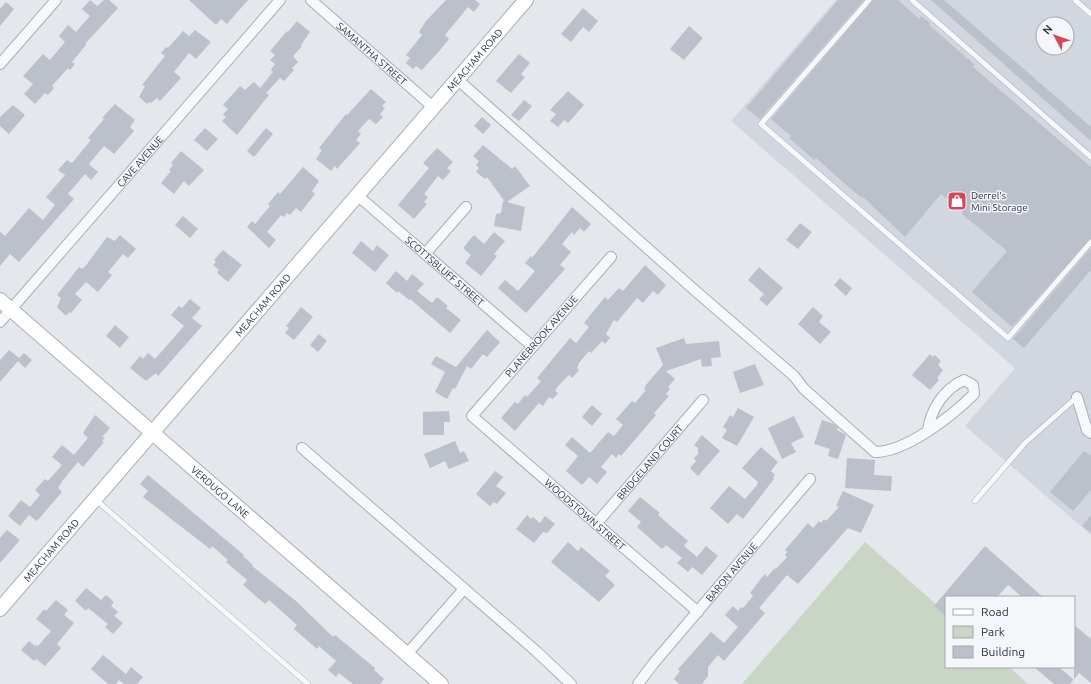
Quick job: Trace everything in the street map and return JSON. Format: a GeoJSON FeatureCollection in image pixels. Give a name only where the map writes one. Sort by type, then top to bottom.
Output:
{"type":"FeatureCollection","features":[{"type":"Feature","properties":{"kind":"street"},"geometry":{"type":"LineString","coordinates":[[0,64],[56,0]]}},
{"type":"Feature","properties":{"kind":"street","name":"CAVE AVENUE"},"geometry":{"type":"LineString","coordinates":[[0,322],[280,0]]}},
{"type":"Feature","properties":{"kind":"street","name":"SAMANTHA STREET"},"geometry":{"type":"LineString","coordinates":[[311,0],[434,107]]}},
{"type":"Feature","properties":{"kind":"street","name":"MEACHAM ROAD"},"geometry":{"type":"LineString","coordinates":[[0,609],[526,0]]}},
{"type":"Feature","properties":{"kind":"street"},"geometry":{"type":"LineString","coordinates":[[457,79],[690,288],[794,376],[804,389],[875,452],[886,452],[906,444],[928,430],[962,406],[974,394],[973,385],[964,380],[956,383],[938,402],[930,417],[928,430]]}},
{"type":"Feature","properties":{"kind":"street","name":"SCOTTSBLUFF STREET"},"geometry":{"type":"LineString","coordinates":[[357,195],[532,346]]}},
{"type":"Feature","properties":{"kind":"street"},"geometry":{"type":"LineString","coordinates":[[425,254],[466,207]]}},
{"type":"Feature","properties":{"kind":"street","name":"PLANEBROOK AVENUE"},"geometry":{"type":"LineString","coordinates":[[472,416],[611,257]]}},
{"type":"Feature","properties":{"kind":"street","name":"VERDUGO LANE"},"geometry":{"type":"LineString","coordinates":[[0,300],[442,684]]}},
{"type":"Feature","properties":{"kind":"street"},"geometry":{"type":"LineString","coordinates":[[1077,397],[1087,430],[1091,433]]}},
{"type":"Feature","properties":{"kind":"street","name":"BRIDGELAND COURT"},"geometry":{"type":"LineString","coordinates":[[596,524],[703,400]]}},
{"type":"Feature","properties":{"kind":"street","name":"WOODSTOWN STREET"},"geometry":{"type":"LineString","coordinates":[[472,416],[698,612]]}},
{"type":"Feature","properties":{"kind":"street"},"geometry":{"type":"LineString","coordinates":[[302,448],[571,684]]}},
{"type":"Feature","properties":{"kind":"street","name":"BARON AVENUE"},"geometry":{"type":"LineString","coordinates":[[638,684],[653,664],[810,479]]}},
{"type":"Feature","properties":{"kind":"street"},"geometry":{"type":"LineString","coordinates":[[407,654],[464,589]]}},
{"type":"Feature","properties":{"kind":"lane"},"geometry":{"type":"LineString","coordinates":[[869,0],[761,124],[1008,338],[1091,242]]}},
{"type":"Feature","properties":{"kind":"lane"},"geometry":{"type":"LineString","coordinates":[[912,0],[1091,157]]}},
{"type":"Feature","properties":{"kind":"lane"},"geometry":{"type":"LineString","coordinates":[[1075,0],[1091,14]]}},
{"type":"Feature","properties":{"kind":"lane"},"geometry":{"type":"LineString","coordinates":[[975,501],[1025,443],[1077,397]]}},
{"type":"Feature","properties":{"kind":"lane"},"geometry":{"type":"LineString","coordinates":[[95,499],[308,684]]}},
{"type":"Feature","properties":{"kind":"shaded area","name":"Derrel's Mini Storage"},"geometry":{"type":"Polygon","coordinates":[[[836,0],[1091,0],[1091,535],[965,426],[1015,368],[731,121],[836,0]]]}},
{"type":"Feature","properties":{"kind":"green space"},"geometry":{"type":"Polygon","coordinates":[[[865,542],[945,612],[945,668],[1010,668],[1028,684],[742,684],[865,542]]]}},
{"type":"Feature","properties":{"kind":"building"},"geometry":{"type":"Polygon","coordinates":[[[90,0],[97,6],[104,0],[109,0],[118,8],[85,44],[86,45],[72,62],[75,64],[70,70],[68,68],[52,86],[54,88],[48,95],[45,93],[35,104],[24,94],[33,84],[23,76],[43,54],[50,60],[65,42],[59,36],[68,25],[76,32],[90,16],[82,9],[90,0]]]}},
{"type":"Feature","properties":{"kind":"building"},"geometry":{"type":"Polygon","coordinates":[[[189,0],[248,0],[227,24],[221,19],[216,25],[189,0]]]}},
{"type":"Feature","properties":{"kind":"building"},"geometry":{"type":"Polygon","coordinates":[[[446,0],[475,0],[480,4],[474,12],[468,7],[445,35],[449,39],[422,70],[416,66],[413,69],[406,63],[410,58],[406,55],[422,35],[419,32],[426,21],[446,0]]]}},
{"type":"Feature","properties":{"kind":"building"},"geometry":{"type":"Polygon","coordinates":[[[838,0],[864,0],[760,119],[746,108],[838,0]]]}},
{"type":"Feature","properties":{"kind":"building"},"geometry":{"type":"Polygon","coordinates":[[[873,0],[898,0],[919,19],[921,16],[930,23],[929,25],[975,65],[973,67],[1091,167],[1091,238],[1012,327],[972,292],[1007,251],[962,214],[963,212],[941,194],[905,237],[863,197],[862,198],[852,190],[816,158],[814,160],[789,138],[791,136],[771,119],[873,0]]]}},
{"type":"Feature","properties":{"kind":"building"},"geometry":{"type":"Polygon","coordinates":[[[931,0],[944,0],[1091,127],[1091,141],[931,0]]]}},
{"type":"Feature","properties":{"kind":"building"},"geometry":{"type":"Polygon","coordinates":[[[6,2],[14,9],[0,26],[0,9],[6,2]]]}},
{"type":"Feature","properties":{"kind":"building"},"geometry":{"type":"Polygon","coordinates":[[[583,8],[598,21],[589,32],[583,27],[571,42],[561,34],[583,8]]]}},
{"type":"Feature","properties":{"kind":"building"},"geometry":{"type":"Polygon","coordinates":[[[297,21],[310,32],[301,45],[302,46],[293,56],[298,62],[292,68],[294,70],[284,81],[280,78],[266,93],[269,95],[237,135],[222,121],[226,117],[223,114],[228,109],[223,105],[240,86],[245,90],[254,82],[260,88],[273,72],[271,70],[275,64],[270,60],[275,55],[270,51],[297,21]]]}},
{"type":"Feature","properties":{"kind":"building"},"geometry":{"type":"Polygon","coordinates":[[[689,26],[703,38],[684,60],[670,49],[689,26]]]}},
{"type":"Feature","properties":{"kind":"building"},"geometry":{"type":"Polygon","coordinates":[[[195,30],[211,42],[196,59],[189,53],[174,72],[181,78],[160,101],[157,98],[151,103],[149,102],[147,104],[139,97],[145,86],[142,85],[165,56],[161,53],[166,47],[168,48],[183,31],[189,36],[195,30]]]}},
{"type":"Feature","properties":{"kind":"building"},"geometry":{"type":"Polygon","coordinates":[[[519,54],[530,63],[521,74],[525,77],[511,93],[496,81],[519,54]]]}},
{"type":"Feature","properties":{"kind":"building"},"geometry":{"type":"Polygon","coordinates":[[[371,89],[386,102],[382,106],[385,108],[380,114],[383,117],[376,124],[369,119],[358,131],[361,134],[356,140],[360,143],[337,169],[335,166],[331,171],[316,159],[322,150],[319,148],[346,114],[347,115],[371,89]]]}},
{"type":"Feature","properties":{"kind":"building"},"geometry":{"type":"Polygon","coordinates":[[[568,91],[584,105],[568,123],[564,120],[558,127],[550,121],[556,114],[550,110],[568,91]]]}},
{"type":"Feature","properties":{"kind":"building"},"geometry":{"type":"Polygon","coordinates":[[[524,100],[532,106],[519,121],[511,115],[524,100]]]}},
{"type":"Feature","properties":{"kind":"building"},"geometry":{"type":"Polygon","coordinates":[[[115,104],[135,120],[130,127],[134,131],[114,154],[104,146],[89,164],[98,172],[91,180],[85,174],[68,194],[74,199],[19,262],[10,254],[0,266],[0,232],[5,236],[29,208],[43,220],[55,205],[46,197],[65,175],[58,170],[67,160],[72,163],[91,140],[88,138],[104,119],[102,118],[115,104]]]}},
{"type":"Feature","properties":{"kind":"building"},"geometry":{"type":"Polygon","coordinates":[[[13,105],[25,115],[9,134],[0,126],[0,117],[13,105]]]}},
{"type":"Feature","properties":{"kind":"building"},"geometry":{"type":"Polygon","coordinates":[[[482,117],[491,125],[483,134],[474,126],[482,117]]]}},
{"type":"Feature","properties":{"kind":"building"},"geometry":{"type":"Polygon","coordinates":[[[205,128],[218,139],[207,151],[194,140],[205,128]]]}},
{"type":"Feature","properties":{"kind":"building"},"geometry":{"type":"Polygon","coordinates":[[[266,128],[273,134],[254,157],[247,151],[266,128]]]}},
{"type":"Feature","properties":{"kind":"building"},"geometry":{"type":"Polygon","coordinates":[[[483,145],[512,169],[515,166],[530,186],[507,202],[525,207],[521,231],[494,226],[496,214],[501,213],[503,201],[505,202],[487,177],[485,179],[476,172],[479,168],[476,165],[479,161],[473,156],[483,145]]]}},
{"type":"Feature","properties":{"kind":"building"},"geometry":{"type":"Polygon","coordinates":[[[437,148],[453,162],[447,168],[451,171],[443,180],[438,176],[424,194],[428,197],[424,202],[427,204],[414,219],[398,205],[429,168],[423,163],[437,148]]]}},
{"type":"Feature","properties":{"kind":"building"},"geometry":{"type":"Polygon","coordinates":[[[181,151],[204,170],[189,186],[184,181],[174,194],[161,183],[171,171],[169,170],[173,165],[171,163],[181,151]]]}},
{"type":"Feature","properties":{"kind":"building"},"geometry":{"type":"Polygon","coordinates":[[[303,167],[319,181],[312,191],[315,194],[301,212],[296,208],[290,215],[287,213],[284,217],[281,215],[267,232],[276,240],[269,248],[247,227],[252,221],[255,224],[270,206],[268,204],[278,192],[280,194],[303,167]]]}},
{"type":"Feature","properties":{"kind":"building"},"geometry":{"type":"Polygon","coordinates":[[[572,207],[591,224],[584,232],[580,228],[574,235],[572,232],[562,244],[571,252],[560,265],[565,269],[526,313],[498,288],[505,280],[518,291],[535,271],[525,263],[531,256],[532,258],[572,207]]]}},
{"type":"Feature","properties":{"kind":"building"},"geometry":{"type":"Polygon","coordinates":[[[183,216],[198,229],[190,238],[175,225],[183,216]]]}},
{"type":"Feature","properties":{"kind":"building"},"geometry":{"type":"Polygon","coordinates":[[[800,223],[812,232],[798,249],[786,240],[800,223]]]}},
{"type":"Feature","properties":{"kind":"building"},"geometry":{"type":"Polygon","coordinates":[[[494,232],[505,241],[494,254],[497,256],[481,276],[465,263],[471,255],[463,248],[474,235],[484,244],[494,232]]]}},
{"type":"Feature","properties":{"kind":"building"},"geometry":{"type":"Polygon","coordinates":[[[120,235],[136,249],[128,258],[123,254],[108,272],[112,275],[98,292],[86,282],[75,294],[82,300],[71,313],[69,312],[66,316],[57,307],[61,298],[57,295],[79,267],[82,269],[87,264],[107,237],[115,241],[120,235]]]}},
{"type":"Feature","properties":{"kind":"building"},"geometry":{"type":"Polygon","coordinates":[[[361,241],[373,251],[377,245],[389,255],[375,272],[352,253],[361,241]]]}},
{"type":"Feature","properties":{"kind":"building"},"geometry":{"type":"Polygon","coordinates":[[[1091,248],[1091,270],[1024,348],[1013,339],[1091,248]]]}},
{"type":"Feature","properties":{"kind":"building"},"geometry":{"type":"Polygon","coordinates":[[[223,250],[242,265],[228,282],[217,273],[219,270],[213,265],[216,262],[214,260],[223,250]]]}},
{"type":"Feature","properties":{"kind":"building"},"geometry":{"type":"Polygon","coordinates":[[[645,265],[666,285],[658,295],[653,291],[643,303],[637,298],[617,322],[614,320],[606,334],[610,338],[605,344],[602,341],[591,353],[589,351],[579,363],[577,368],[579,370],[572,378],[569,375],[558,386],[555,391],[558,393],[553,399],[549,397],[543,406],[539,403],[515,431],[501,418],[515,402],[518,404],[525,395],[527,397],[541,381],[537,378],[570,338],[576,343],[589,327],[584,323],[605,297],[608,300],[619,288],[623,291],[645,265]]]}},
{"type":"Feature","properties":{"kind":"building"},"geometry":{"type":"Polygon","coordinates":[[[759,267],[783,288],[767,306],[759,299],[764,294],[748,280],[759,267]]]}},
{"type":"Feature","properties":{"kind":"building"},"geometry":{"type":"Polygon","coordinates":[[[396,271],[407,281],[412,274],[424,284],[417,291],[432,303],[437,297],[448,306],[446,308],[461,320],[450,333],[410,299],[409,300],[398,291],[397,293],[386,283],[396,271]]]}},
{"type":"Feature","properties":{"kind":"building"},"geometry":{"type":"Polygon","coordinates":[[[840,278],[852,288],[846,296],[834,285],[840,278]]]}},
{"type":"Feature","properties":{"kind":"building"},"geometry":{"type":"Polygon","coordinates":[[[190,299],[201,308],[192,318],[202,326],[158,376],[156,373],[146,381],[130,368],[140,356],[143,359],[148,353],[155,359],[184,326],[171,315],[179,306],[182,308],[190,299]]]}},
{"type":"Feature","properties":{"kind":"building"},"geometry":{"type":"Polygon","coordinates":[[[301,307],[313,317],[294,340],[285,333],[289,328],[286,326],[301,307]]]}},
{"type":"Feature","properties":{"kind":"building"},"geometry":{"type":"Polygon","coordinates":[[[813,307],[823,316],[819,322],[831,332],[820,344],[798,324],[813,307]]]}},
{"type":"Feature","properties":{"kind":"building"},"geometry":{"type":"Polygon","coordinates":[[[115,325],[129,337],[120,348],[106,336],[115,325]]]}},
{"type":"Feature","properties":{"kind":"building"},"geometry":{"type":"Polygon","coordinates":[[[487,330],[500,342],[487,357],[483,354],[471,369],[467,366],[455,389],[453,388],[447,399],[435,392],[445,372],[431,364],[436,356],[456,367],[487,330]]]}},
{"type":"Feature","properties":{"kind":"building"},"geometry":{"type":"Polygon","coordinates":[[[319,334],[327,341],[318,352],[310,345],[319,334]]]}},
{"type":"Feature","properties":{"kind":"building"},"geometry":{"type":"Polygon","coordinates":[[[684,338],[686,344],[719,341],[721,357],[711,358],[712,366],[702,367],[701,359],[666,371],[675,379],[668,387],[670,389],[666,394],[669,396],[654,413],[656,415],[621,456],[619,454],[616,458],[612,454],[601,467],[607,472],[597,484],[589,477],[582,485],[566,471],[578,456],[565,445],[572,437],[590,453],[608,432],[614,436],[623,425],[616,419],[632,401],[635,403],[646,390],[644,389],[646,385],[663,365],[656,348],[684,338]]]}},
{"type":"Feature","properties":{"kind":"building"},"geometry":{"type":"Polygon","coordinates":[[[9,350],[19,358],[24,353],[32,360],[25,368],[18,361],[0,382],[0,360],[9,350]]]}},
{"type":"Feature","properties":{"kind":"building"},"geometry":{"type":"Polygon","coordinates":[[[930,354],[933,357],[935,355],[941,361],[938,365],[943,370],[937,378],[939,380],[930,390],[912,375],[930,354]]]}},
{"type":"Feature","properties":{"kind":"building"},"geometry":{"type":"Polygon","coordinates":[[[755,364],[764,385],[740,393],[733,372],[755,364]]]}},
{"type":"Feature","properties":{"kind":"building"},"geometry":{"type":"Polygon","coordinates":[[[592,405],[602,414],[592,426],[582,417],[592,405]]]}},
{"type":"Feature","properties":{"kind":"building"},"geometry":{"type":"Polygon","coordinates":[[[738,408],[754,417],[737,446],[722,438],[727,430],[723,427],[730,415],[733,417],[738,408]]]}},
{"type":"Feature","properties":{"kind":"building"},"geometry":{"type":"Polygon","coordinates":[[[449,411],[450,422],[444,422],[444,435],[423,435],[423,412],[449,411]]]}},
{"type":"Feature","properties":{"kind":"building"},"geometry":{"type":"Polygon","coordinates":[[[95,415],[110,428],[102,437],[105,438],[102,441],[104,442],[83,467],[78,462],[58,488],[62,492],[37,521],[29,515],[20,526],[8,516],[21,500],[30,507],[40,495],[35,490],[45,479],[48,481],[62,465],[52,457],[62,445],[74,455],[88,438],[83,433],[95,415]]]}},
{"type":"Feature","properties":{"kind":"building"},"geometry":{"type":"Polygon","coordinates":[[[794,416],[804,437],[791,443],[796,452],[782,459],[768,428],[794,416]]]}},
{"type":"Feature","properties":{"kind":"building"},"geometry":{"type":"Polygon","coordinates":[[[822,420],[834,424],[838,428],[837,430],[846,435],[838,459],[828,456],[830,449],[814,444],[822,420]]]}},
{"type":"Feature","properties":{"kind":"building"},"geometry":{"type":"Polygon","coordinates":[[[702,435],[720,451],[698,476],[690,468],[696,461],[694,458],[698,454],[698,448],[694,445],[702,435]]]}},
{"type":"Feature","properties":{"kind":"building"},"geometry":{"type":"Polygon","coordinates":[[[455,441],[460,453],[464,451],[469,461],[449,469],[445,461],[430,468],[424,454],[455,441]]]}},
{"type":"Feature","properties":{"kind":"building"},"geometry":{"type":"Polygon","coordinates":[[[761,447],[778,462],[771,471],[775,475],[773,478],[774,479],[743,519],[737,514],[728,524],[710,508],[729,486],[745,499],[757,485],[758,482],[742,468],[761,447]]]}},
{"type":"Feature","properties":{"kind":"building"},"geometry":{"type":"Polygon","coordinates":[[[1084,451],[1091,456],[1091,490],[1073,511],[1050,492],[1084,451]]]}},
{"type":"Feature","properties":{"kind":"building"},"geometry":{"type":"Polygon","coordinates":[[[847,458],[875,460],[874,475],[892,476],[891,491],[845,488],[847,458]]]}},
{"type":"Feature","properties":{"kind":"building"},"geometry":{"type":"Polygon","coordinates":[[[495,471],[503,477],[496,486],[506,493],[497,504],[494,502],[490,506],[476,494],[495,471]]]}},
{"type":"Feature","properties":{"kind":"building"},"geometry":{"type":"Polygon","coordinates":[[[148,475],[244,555],[243,556],[253,565],[252,566],[296,601],[333,637],[335,635],[375,668],[374,670],[384,679],[380,684],[353,684],[339,673],[336,677],[328,670],[336,661],[319,646],[317,649],[294,629],[297,625],[269,600],[265,604],[243,585],[247,580],[226,562],[228,560],[212,546],[210,549],[143,497],[148,491],[140,484],[148,475]]]}},
{"type":"Feature","properties":{"kind":"building"},"geometry":{"type":"Polygon","coordinates":[[[843,491],[874,505],[861,533],[848,528],[798,584],[787,575],[759,608],[765,613],[724,661],[718,655],[708,667],[708,676],[702,684],[679,684],[674,679],[680,671],[678,669],[711,632],[724,643],[738,627],[725,615],[733,606],[738,611],[741,607],[743,608],[753,596],[750,593],[765,574],[767,577],[787,557],[785,555],[787,552],[785,550],[808,523],[813,528],[819,521],[821,523],[824,519],[826,521],[839,507],[836,506],[843,491]]]}},
{"type":"Feature","properties":{"kind":"building"},"geometry":{"type":"Polygon","coordinates":[[[640,497],[660,513],[658,515],[688,541],[684,546],[697,557],[706,546],[718,556],[702,575],[692,567],[688,572],[677,563],[682,558],[666,545],[662,549],[637,527],[641,522],[628,511],[640,497]]]}},
{"type":"Feature","properties":{"kind":"building"},"geometry":{"type":"Polygon","coordinates":[[[527,515],[531,519],[533,517],[540,523],[545,516],[555,524],[547,533],[543,532],[534,543],[516,529],[527,515]]]}},
{"type":"Feature","properties":{"kind":"building"},"geometry":{"type":"Polygon","coordinates":[[[1091,515],[1091,533],[1082,526],[1091,515]]]}},
{"type":"Feature","properties":{"kind":"building"},"geometry":{"type":"Polygon","coordinates":[[[7,530],[20,540],[0,563],[0,538],[7,530]]]}},
{"type":"Feature","properties":{"kind":"building"},"geometry":{"type":"Polygon","coordinates":[[[568,542],[578,551],[581,547],[610,571],[605,576],[615,585],[599,602],[551,562],[568,542]]]}},
{"type":"Feature","properties":{"kind":"building"},"geometry":{"type":"Polygon","coordinates":[[[985,546],[1042,596],[1021,596],[1008,585],[998,596],[945,596],[945,615],[934,606],[985,546]]]}},
{"type":"Feature","properties":{"kind":"building"},"geometry":{"type":"Polygon","coordinates":[[[86,588],[101,600],[106,595],[114,602],[111,606],[118,612],[114,616],[123,623],[113,634],[105,627],[108,624],[88,608],[86,611],[75,601],[86,588]]]}},
{"type":"Feature","properties":{"kind":"building"},"geometry":{"type":"Polygon","coordinates":[[[56,600],[68,610],[64,615],[74,623],[57,644],[61,648],[45,666],[36,659],[34,661],[21,650],[29,641],[35,646],[38,646],[51,631],[36,619],[44,609],[46,611],[56,600]]]}},
{"type":"Feature","properties":{"kind":"building"},"geometry":{"type":"Polygon","coordinates":[[[1075,626],[1091,639],[1091,683],[1079,673],[1074,679],[1075,626]]]}},
{"type":"Feature","properties":{"kind":"building"},"geometry":{"type":"Polygon","coordinates":[[[103,655],[126,674],[131,667],[143,677],[137,684],[124,684],[119,680],[116,684],[108,684],[91,669],[103,655]]]}},
{"type":"Feature","properties":{"kind":"building"},"geometry":{"type":"Polygon","coordinates":[[[1035,668],[1060,668],[1074,680],[1070,684],[1054,684],[1035,668]]]}},
{"type":"Feature","properties":{"kind":"place","name":"Derrel's Mini Storage"},"geometry":{"type":"Point","coordinates":[957,201]}}]}
